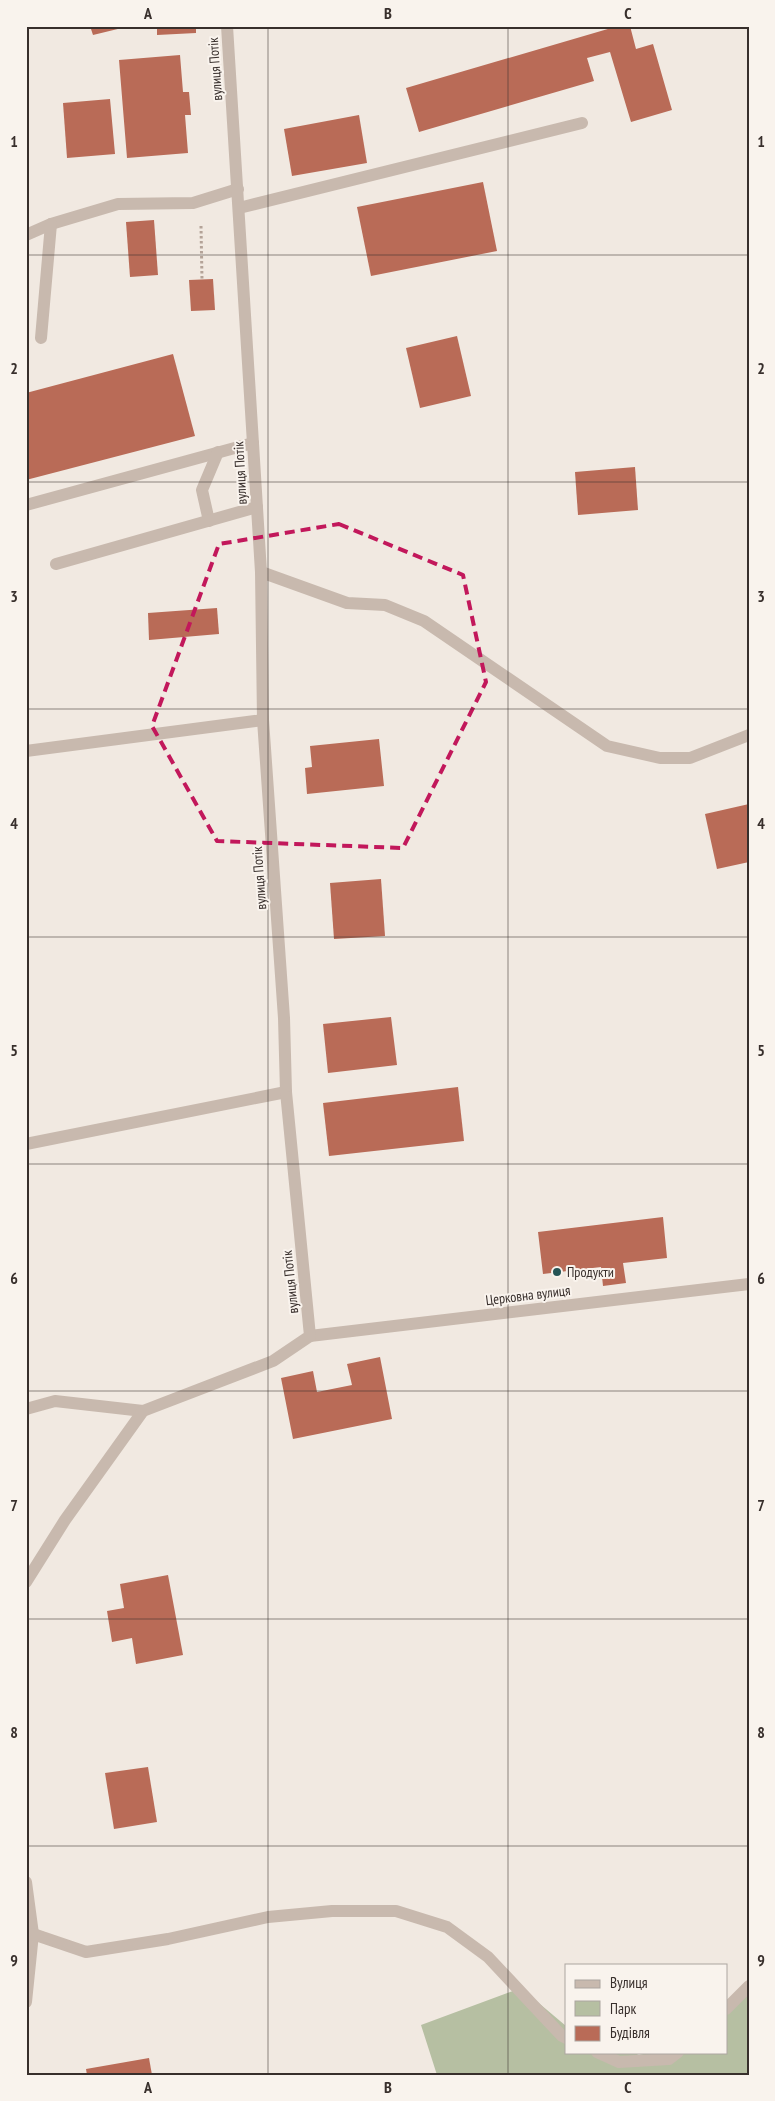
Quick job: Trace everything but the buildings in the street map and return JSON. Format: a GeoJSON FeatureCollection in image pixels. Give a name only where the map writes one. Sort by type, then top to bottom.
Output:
{"type":"FeatureCollection","features":[{"type":"Feature","properties":{"kind":"street","name":"вулиця Потік"},"geometry":{"type":"LineString","coordinates":[[227,26],[261,572],[262,720],[284,1018],[286,1092],[310,1336]]}},
{"type":"Feature","properties":{"kind":"street"},"geometry":{"type":"LineString","coordinates":[[239,208],[582,123]]}},
{"type":"Feature","properties":{"kind":"street"},"geometry":{"type":"LineString","coordinates":[[26,235],[51,224],[118,204],[193,203],[238,189]]}},
{"type":"Feature","properties":{"kind":"street"},"geometry":{"type":"LineString","coordinates":[[41,338],[51,224]]}},
{"type":"Feature","properties":{"kind":"street"},"geometry":{"type":"LineString","coordinates":[[26,505],[253,443]]}},
{"type":"Feature","properties":{"kind":"street"},"geometry":{"type":"LineString","coordinates":[[209,521],[202,490],[218,452]]}},
{"type":"Feature","properties":{"kind":"street"},"geometry":{"type":"LineString","coordinates":[[56,564],[257,507]]}},
{"type":"Feature","properties":{"kind":"street"},"geometry":{"type":"LineString","coordinates":[[261,572],[346,602],[385,605],[424,621],[606,746],[660,758],[690,758],[749,735]]}},
{"type":"Feature","properties":{"kind":"street"},"geometry":{"type":"LineString","coordinates":[[26,750],[262,720]]}},
{"type":"Feature","properties":{"kind":"street"},"geometry":{"type":"LineString","coordinates":[[26,1144],[286,1092]]}},
{"type":"Feature","properties":{"kind":"street","name":"Церковна вулиця"},"geometry":{"type":"LineString","coordinates":[[310,1336],[749,1284]]}},
{"type":"Feature","properties":{"kind":"street"},"geometry":{"type":"LineString","coordinates":[[26,1408],[54,1401],[143,1410],[272,1361],[310,1336]]}},
{"type":"Feature","properties":{"kind":"street"},"geometry":{"type":"LineString","coordinates":[[26,1582],[65,1520],[143,1410]]}},
{"type":"Feature","properties":{"kind":"street"},"geometry":{"type":"LineString","coordinates":[[26,1882],[30,1934],[26,2002]]}},
{"type":"Feature","properties":{"kind":"street"},"geometry":{"type":"LineString","coordinates":[[30,1934],[86,1952],[168,1939],[268,1917],[332,1911],[396,1911],[447,1927],[488,1956],[565,2038]]}},
{"type":"Feature","properties":{"kind":"street"},"geometry":{"type":"LineString","coordinates":[[728,2006],[749,1986]]}},
{"type":"Feature","properties":{"kind":"street"},"geometry":{"type":"LineString","coordinates":[[601,2054],[618,2062],[670,2059],[676,2054]]}},
{"type":"Feature","properties":{"kind":"path"},"geometry":{"type":"LineString","coordinates":[[202,280],[200,228],[219,195]]}},
{"type":"Feature","properties":{"kind":"highlighted area"},"geometry":{"type":"Polygon","coordinates":[[[339,524],[463,575],[486,682],[403,848],[217,841],[152,726],[219,544],[339,524]]]}},
{"type":"Feature","properties":{"kind":"green space"},"geometry":{"type":"Polygon","coordinates":[[[749,1984],[749,2075],[437,2075],[421,2025],[521,1988],[565,2025],[565,2054],[728,2054],[728,2002],[749,1984]]]}},
{"type":"Feature","properties":{"kind":"place","name":"Продукти"},"geometry":{"type":"Point","coordinates":[557,1272]}}]}
